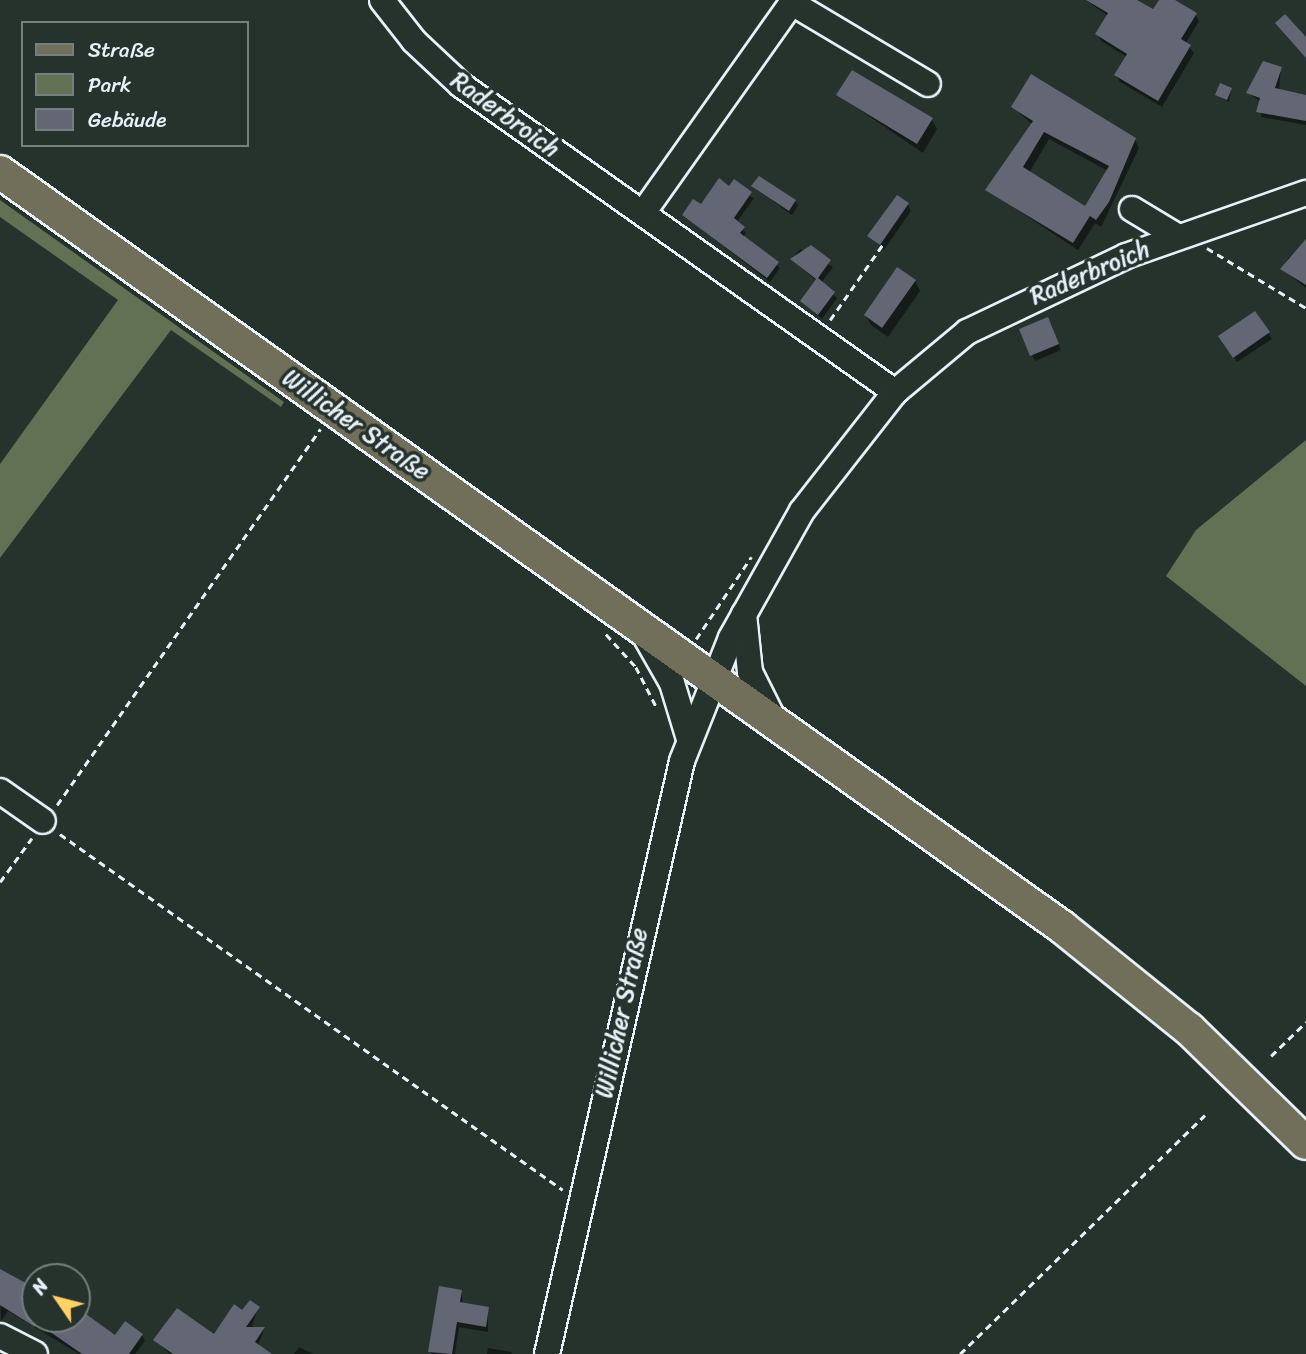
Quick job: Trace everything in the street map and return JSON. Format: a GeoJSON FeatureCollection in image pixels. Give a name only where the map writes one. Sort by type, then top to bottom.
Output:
{"type":"FeatureCollection","features":[{"type":"Feature","properties":{"kind":"main road","name":"Willicher Straße"},"geometry":{"type":"LineString","coordinates":[[0,172],[941,839],[1161,1006],[1306,1143]]}},
{"type":"Feature","properties":{"kind":"street","name":"Raderbroich"},"geometry":{"type":"LineString","coordinates":[[382,0],[414,41],[461,85],[895,392]]}},
{"type":"Feature","properties":{"kind":"street"},"geometry":{"type":"LineString","coordinates":[[643,213],[793,2],[928,84]]}},
{"type":"Feature","properties":{"kind":"street","name":"Raderbroich"},"geometry":{"type":"LineString","coordinates":[[712,677],[744,613],[813,495],[895,392],[986,321],[1180,235],[1306,193]]}},
{"type":"Feature","properties":{"kind":"street"},"geometry":{"type":"LineString","coordinates":[[1132,209],[1180,235]]}},
{"type":"Feature","properties":{"kind":"street"},"geometry":{"type":"LineString","coordinates":[[744,613],[750,672],[776,722]]}},
{"type":"Feature","properties":{"kind":"street"},"geometry":{"type":"LineString","coordinates":[[638,625],[672,683],[689,739]]}},
{"type":"Feature","properties":{"kind":"street","name":"Willicher Straße"},"geometry":{"type":"LineString","coordinates":[[547,1354],[689,739],[712,677]]}},
{"type":"Feature","properties":{"kind":"street"},"geometry":{"type":"LineString","coordinates":[[0,791],[43,821]]}},
{"type":"Feature","properties":{"kind":"street"},"geometry":{"type":"LineString","coordinates":[[0,1336],[35,1354]]}},
{"type":"Feature","properties":{"kind":"path"},"geometry":{"type":"LineString","coordinates":[[1180,235],[1306,308]]}},
{"type":"Feature","properties":{"kind":"path"},"geometry":{"type":"LineString","coordinates":[[818,337],[883,244]]}},
{"type":"Feature","properties":{"kind":"path"},"geometry":{"type":"LineString","coordinates":[[312,417],[334,433]]}},
{"type":"Feature","properties":{"kind":"path"},"geometry":{"type":"LineString","coordinates":[[0,882],[323,425]]}},
{"type":"Feature","properties":{"kind":"path"},"geometry":{"type":"LineString","coordinates":[[597,627],[636,667],[662,718]]}},
{"type":"Feature","properties":{"kind":"path"},"geometry":{"type":"LineString","coordinates":[[43,821],[569,1193],[572,1180]]}},
{"type":"Feature","properties":{"kind":"path"},"geometry":{"type":"LineString","coordinates":[[1271,1056],[1306,1022]]}},
{"type":"Feature","properties":{"kind":"path"},"geometry":{"type":"LineString","coordinates":[[960,1354],[1205,1115]]}},
{"type":"Feature","properties":{"kind":"green space"},"geometry":{"type":"Polygon","coordinates":[[[0,200],[284,402],[281,407],[171,330],[0,558],[0,464],[118,300],[0,217],[0,200]]]}},
{"type":"Feature","properties":{"kind":"green space"},"geometry":{"type":"Polygon","coordinates":[[[1306,440],[1306,686],[1166,576],[1196,530],[1306,440]]]}},
{"type":"Feature","properties":{"kind":"building"},"geometry":{"type":"Polygon","coordinates":[[[1086,0],[1137,0],[1153,9],[1159,0],[1175,0],[1197,13],[1181,39],[1191,45],[1158,101],[1114,75],[1127,54],[1095,34],[1108,13],[1086,0]]]}},
{"type":"Feature","properties":{"kind":"building"},"geometry":{"type":"Polygon","coordinates":[[[1285,14],[1306,37],[1306,58],[1275,23],[1285,14]]]}},
{"type":"Feature","properties":{"kind":"building"},"geometry":{"type":"Polygon","coordinates":[[[1263,61],[1282,67],[1275,88],[1306,95],[1306,121],[1256,112],[1260,98],[1246,93],[1263,61]]]}},
{"type":"Feature","properties":{"kind":"building"},"geometry":{"type":"Polygon","coordinates":[[[852,70],[933,118],[917,144],[836,95],[852,70]]]}},
{"type":"Feature","properties":{"kind":"building"},"geometry":{"type":"Polygon","coordinates":[[[1031,74],[1136,138],[1109,202],[1096,220],[1090,216],[1073,243],[985,190],[1033,121],[1011,107],[1031,74]],[[1044,132],[1023,167],[1085,206],[1109,166],[1044,132]]]}},
{"type":"Feature","properties":{"kind":"building"},"geometry":{"type":"Polygon","coordinates":[[[1220,83],[1232,88],[1227,100],[1215,95],[1220,83]]]}},
{"type":"Feature","properties":{"kind":"building"},"geometry":{"type":"Polygon","coordinates":[[[759,176],[796,200],[789,211],[751,186],[759,176]]]}},
{"type":"Feature","properties":{"kind":"building"},"geometry":{"type":"Polygon","coordinates":[[[719,178],[729,186],[734,179],[752,192],[734,218],[745,227],[740,233],[779,262],[767,278],[682,215],[693,199],[701,204],[719,178]]]}},
{"type":"Feature","properties":{"kind":"building"},"geometry":{"type":"Polygon","coordinates":[[[897,195],[909,203],[880,245],[867,236],[897,195]]]}},
{"type":"Feature","properties":{"kind":"building"},"geometry":{"type":"Polygon","coordinates":[[[1306,239],[1306,285],[1280,269],[1306,239]]]}},
{"type":"Feature","properties":{"kind":"building"},"geometry":{"type":"Polygon","coordinates":[[[811,245],[831,260],[818,278],[835,292],[818,315],[800,301],[816,279],[790,259],[811,245]]]}},
{"type":"Feature","properties":{"kind":"building"},"geometry":{"type":"Polygon","coordinates":[[[897,267],[916,280],[882,328],[864,315],[897,267]]]}},
{"type":"Feature","properties":{"kind":"building"},"geometry":{"type":"Polygon","coordinates":[[[1255,311],[1270,332],[1233,358],[1218,336],[1255,311]]]}},
{"type":"Feature","properties":{"kind":"building"},"geometry":{"type":"Polygon","coordinates":[[[1048,317],[1059,344],[1030,356],[1019,329],[1048,317]]]}},
{"type":"Feature","properties":{"kind":"building"},"geometry":{"type":"Polygon","coordinates":[[[0,1269],[21,1280],[21,1318],[0,1305],[0,1269]]]}},
{"type":"Feature","properties":{"kind":"building"},"geometry":{"type":"Polygon","coordinates":[[[439,1286],[462,1290],[460,1302],[489,1307],[486,1327],[457,1322],[452,1354],[428,1352],[439,1286]]]}},
{"type":"Feature","properties":{"kind":"building"},"geometry":{"type":"Polygon","coordinates":[[[250,1300],[260,1307],[246,1327],[265,1327],[255,1342],[272,1354],[173,1354],[153,1340],[177,1308],[214,1334],[234,1304],[242,1310],[250,1300]]]}},
{"type":"Feature","properties":{"kind":"building"},"geometry":{"type":"Polygon","coordinates":[[[91,1318],[115,1335],[125,1321],[143,1334],[129,1354],[82,1354],[52,1333],[91,1333],[91,1318]]]}}]}
